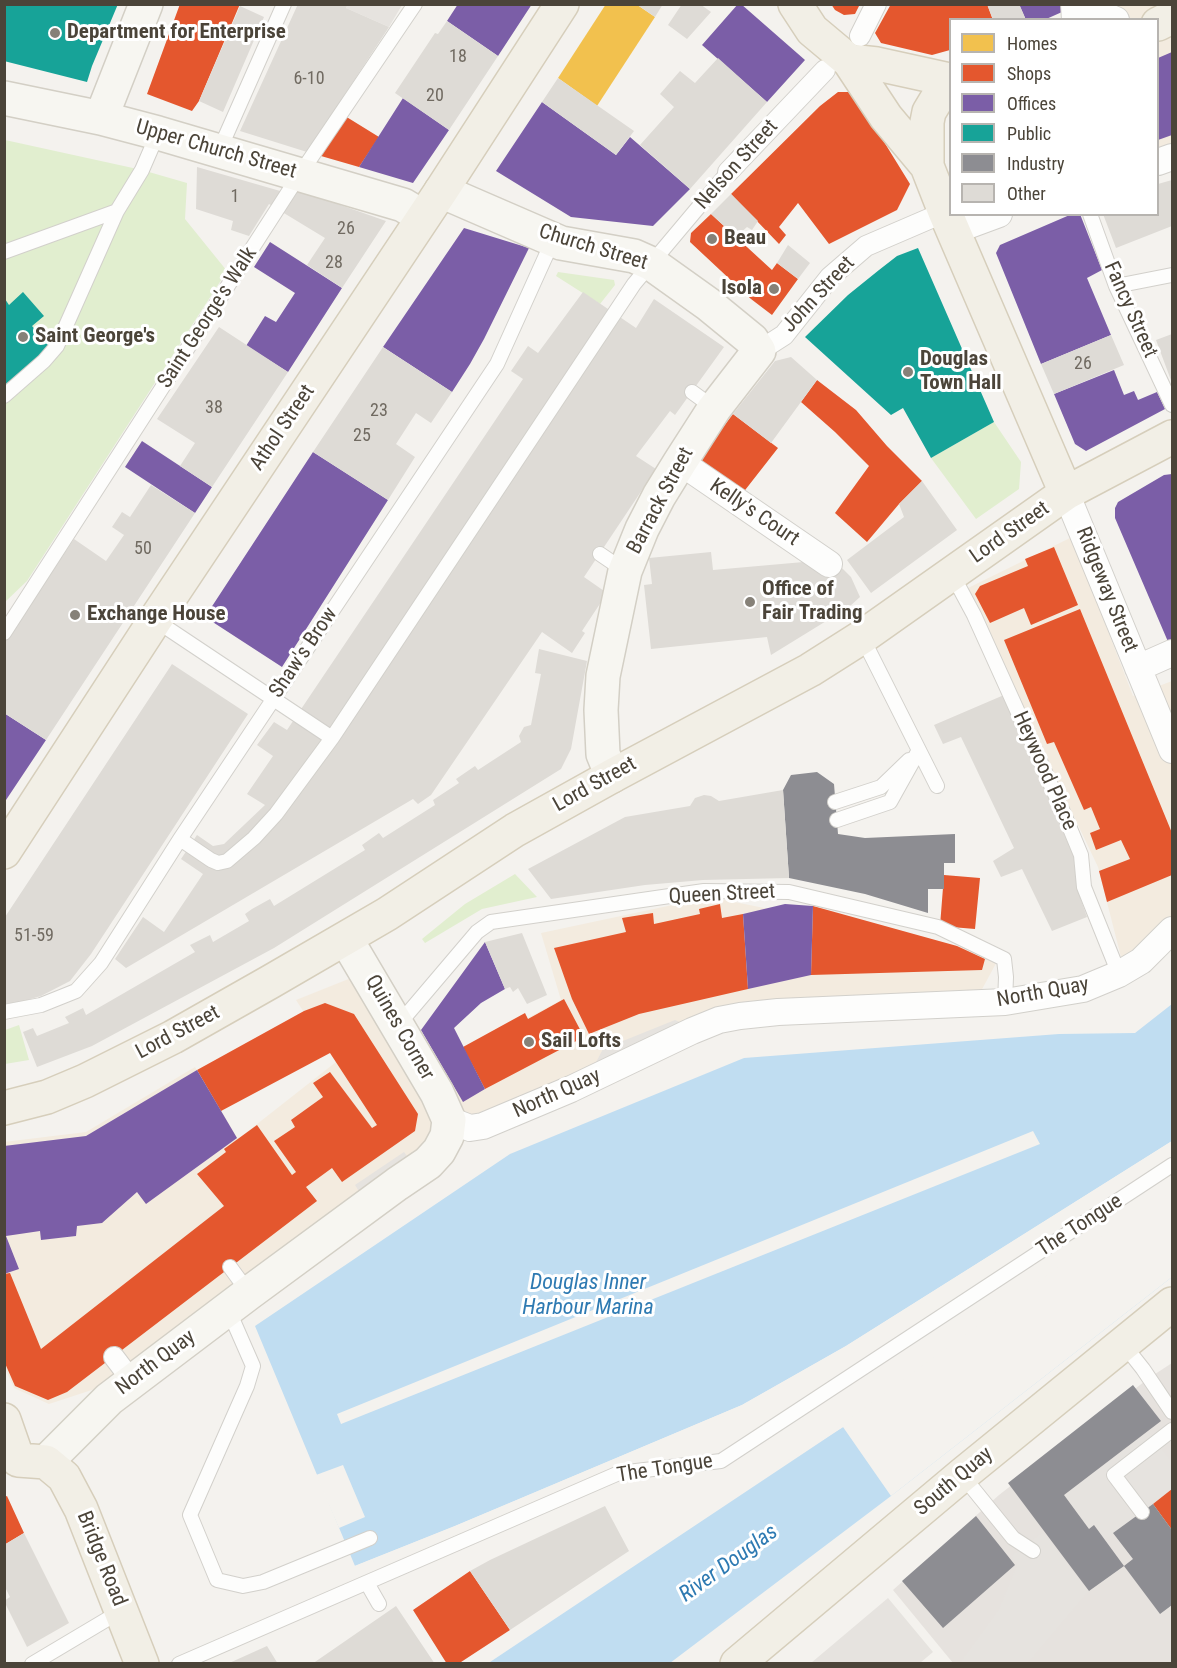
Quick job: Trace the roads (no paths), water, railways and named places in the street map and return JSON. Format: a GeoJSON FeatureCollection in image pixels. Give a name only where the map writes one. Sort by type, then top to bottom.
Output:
{"type":"FeatureCollection","features":[{"type":"Feature","properties":{"kind":"main road"},"geometry":{"type":"LineString","coordinates":[[101,118],[146,4]]}},
{"type":"Feature","properties":{"kind":"main road","name":"Athol Street"},"geometry":{"type":"LineString","coordinates":[[4,852],[562,4]]}},
{"type":"Feature","properties":{"kind":"main road","name":"Ridgeway Street"},"geometry":{"type":"LineString","coordinates":[[795,4],[812,30],[844,56],[886,117],[927,166],[1066,493]]}},
{"type":"Feature","properties":{"kind":"main road"},"geometry":{"type":"LineString","coordinates":[[1159,24],[1173,17]]}},
{"type":"Feature","properties":{"kind":"main road"},"geometry":{"type":"LineString","coordinates":[[844,56],[949,80]]}},
{"type":"Feature","properties":{"kind":"main road","name":"Ridgeway Street"},"geometry":{"type":"LineString","coordinates":[[927,166],[929,112],[949,81]]}},
{"type":"Feature","properties":{"kind":"main road","name":"Upper Church Street"},"geometry":{"type":"LineString","coordinates":[[4,98],[101,118],[158,133],[403,205],[432,204]]}},
{"type":"Feature","properties":{"kind":"main road","name":"Church Street"},"geometry":{"type":"LineString","coordinates":[[432,204],[561,243],[634,256],[652,264],[708,304],[752,340],[759,351]]}},
{"type":"Feature","properties":{"kind":"main road","name":"Barrack Street"},"geometry":{"type":"LineString","coordinates":[[612,776],[603,754],[601,710],[612,562],[642,529],[680,462],[703,400],[759,351]]}},
{"type":"Feature","properties":{"kind":"main road","name":"Lord Street"},"geometry":{"type":"LineString","coordinates":[[4,1108],[47,1097],[85,1082],[173,1037],[346,939],[515,830],[810,670],[862,637],[1066,493],[1173,437]]}},
{"type":"Feature","properties":{"kind":"main road","name":"Quines Corner"},"geometry":{"type":"LineString","coordinates":[[346,939],[437,1093],[449,1120]]}},
{"type":"Feature","properties":{"kind":"main road","name":"North Quay"},"geometry":{"type":"LineString","coordinates":[[23,1462],[109,1399],[123,1369],[239,1301],[428,1163],[439,1151],[447,1136],[449,1120]]}},
{"type":"Feature","properties":{"kind":"main road","name":"South Quay"},"geometry":{"type":"LineString","coordinates":[[737,1664],[962,1475],[1173,1304]]}},
{"type":"Feature","properties":{"kind":"main road"},"geometry":{"type":"LineString","coordinates":[[4,1420],[23,1462]]}},
{"type":"Feature","properties":{"kind":"main road","name":"Bridge Road"},"geometry":{"type":"LineString","coordinates":[[23,1462],[64,1478],[81,1509],[142,1664]]}},
{"type":"Feature","properties":{"kind":"street","name":"Nelson Street"},"geometry":{"type":"LineString","coordinates":[[728,172],[844,56],[876,4]]}},
{"type":"Feature","properties":{"kind":"street"},"geometry":{"type":"LineString","coordinates":[[1091,4],[1102,14],[1111,18]]}},
{"type":"Feature","properties":{"kind":"street"},"geometry":{"type":"LineString","coordinates":[[949,222],[986,216]]}},
{"type":"Feature","properties":{"kind":"street","name":"John Street"},"geometry":{"type":"LineString","coordinates":[[759,351],[784,335],[830,277],[866,246],[949,222]]}},
{"type":"Feature","properties":{"kind":"street","name":"Kelly's Court"},"geometry":{"type":"LineString","coordinates":[[680,462],[829,564]]}},
{"type":"Feature","properties":{"kind":"street","name":"Ridgeway Street"},"geometry":{"type":"LineString","coordinates":[[1066,493],[1173,750]]}},
{"type":"Feature","properties":{"kind":"street"},"geometry":{"type":"LineString","coordinates":[[1138,668],[1173,653]]}},
{"type":"Feature","properties":{"kind":"street","name":"North Quay"},"geometry":{"type":"LineString","coordinates":[[449,1120],[470,1128],[483,1126],[571,1089],[719,1020],[778,1012],[1005,1002],[1083,989],[1119,974],[1141,961],[1173,930]]}},
{"type":"Feature","properties":{"kind":"lane"},"geometry":{"type":"LineString","coordinates":[[219,151],[284,4]]}},
{"type":"Feature","properties":{"kind":"lane","name":"Saint George's Walk"},"geometry":{"type":"LineString","coordinates":[[4,633],[300,174],[415,4]]}},
{"type":"Feature","properties":{"kind":"lane"},"geometry":{"type":"LineString","coordinates":[[4,396],[44,361],[57,346],[117,211],[142,170],[158,133]]}},
{"type":"Feature","properties":{"kind":"lane","name":"Nelson Street"},"geometry":{"type":"LineString","coordinates":[[180,838],[211,860],[218,863],[227,861],[254,838],[276,814],[332,738],[634,284],[728,172]]}},
{"type":"Feature","properties":{"kind":"lane"},"geometry":{"type":"LineString","coordinates":[[4,252],[117,211]]}},
{"type":"Feature","properties":{"kind":"lane","name":"Fancy Street"},"geometry":{"type":"LineString","coordinates":[[1091,216],[1116,286],[1173,405]]}},
{"type":"Feature","properties":{"kind":"lane","name":"Shaw's Brow"},"geometry":{"type":"LineString","coordinates":[[4,1012],[41,1005],[76,991],[101,963],[180,838],[497,364],[553,240]]}},
{"type":"Feature","properties":{"kind":"lane"},"geometry":{"type":"LineString","coordinates":[[1116,286],[1173,275]]}},
{"type":"Feature","properties":{"kind":"lane","name":"Heywood Place"},"geometry":{"type":"LineString","coordinates":[[951,574],[974,615],[1064,814],[1081,855],[1084,887],[1119,974]]}},
{"type":"Feature","properties":{"kind":"lane"},"geometry":{"type":"LineString","coordinates":[[4,617],[34,589]]}},
{"type":"Feature","properties":{"kind":"lane"},"geometry":{"type":"LineString","coordinates":[[155,620],[332,738]]}},
{"type":"Feature","properties":{"kind":"lane"},"geometry":{"type":"LineString","coordinates":[[862,637],[937,786]]}},
{"type":"Feature","properties":{"kind":"lane"},"geometry":{"type":"LineString","coordinates":[[835,802],[881,787],[919,750]]}},
{"type":"Feature","properties":{"kind":"lane"},"geometry":{"type":"LineString","coordinates":[[837,820],[890,802],[919,750]]}},
{"type":"Feature","properties":{"kind":"lane","name":"Queen Street"},"geometry":{"type":"LineString","coordinates":[[398,1025],[477,932],[491,922],[704,891],[789,892],[938,927],[1004,959],[1005,1002]]}},
{"type":"Feature","properties":{"kind":"lane","name":"The Tongue"},"geometry":{"type":"LineString","coordinates":[[179,1664],[619,1473],[721,1461],[1173,1165]]}},
{"type":"Feature","properties":{"kind":"lane"},"geometry":{"type":"LineString","coordinates":[[230,1267],[253,1366],[247,1386],[190,1515],[217,1580],[243,1586],[263,1582],[370,1538]]}},
{"type":"Feature","properties":{"kind":"lane"},"geometry":{"type":"LineString","coordinates":[[1124,1345],[1173,1412]]}},
{"type":"Feature","properties":{"kind":"lane"},"geometry":{"type":"LineString","coordinates":[[1142,1512],[1114,1475],[1173,1430]]}},
{"type":"Feature","properties":{"kind":"lane"},"geometry":{"type":"LineString","coordinates":[[962,1475],[1013,1538],[1033,1551]]}},
{"type":"Feature","properties":{"kind":"lane"},"geometry":{"type":"LineString","coordinates":[[368,1582],[380,1604]]}},
{"type":"Feature","properties":{"kind":"lane"},"geometry":{"type":"LineString","coordinates":[[32,1664],[122,1610]]}},
{"type":"Feature","properties":{"kind":"water","name":"Douglas Inner Harbour Marina"},"geometry":{"type":"Polygon","coordinates":[[[1172,1004],[1172,1141],[846,1346],[742,1405],[355,1566],[255,1326],[510,1154],[744,1058],[1059,1034],[1135,1033],[1172,1004]]]}},
{"type":"Feature","properties":{"kind":"water","name":"River Douglas"},"geometry":{"type":"Polygon","coordinates":[[[1172,1277],[891,1496],[670,1663],[487,1664],[843,1427],[1172,1277]]]}},
{"type":"Feature","properties":{"kind":"place","name":"Department for Enterprise"},"geometry":{"type":"Point","coordinates":[55,33]}},
{"type":"Feature","properties":{"kind":"place","name":"Beau"},"geometry":{"type":"Point","coordinates":[712,239]}},
{"type":"Feature","properties":{"kind":"place","name":"Isola"},"geometry":{"type":"Point","coordinates":[774,289]}},
{"type":"Feature","properties":{"kind":"place","name":"Saint George's"},"geometry":{"type":"Point","coordinates":[23,337]}},
{"type":"Feature","properties":{"kind":"place","name":"Douglas Town Hall"},"geometry":{"type":"Point","coordinates":[908,372]}},
{"type":"Feature","properties":{"kind":"place","name":"Office of Fair Trading"},"geometry":{"type":"Point","coordinates":[750,602]}},
{"type":"Feature","properties":{"kind":"place","name":"Exchange House"},"geometry":{"type":"Point","coordinates":[75,615]}},
{"type":"Feature","properties":{"kind":"place","name":"Sail Lofts"},"geometry":{"type":"Point","coordinates":[529,1042]}}]}
